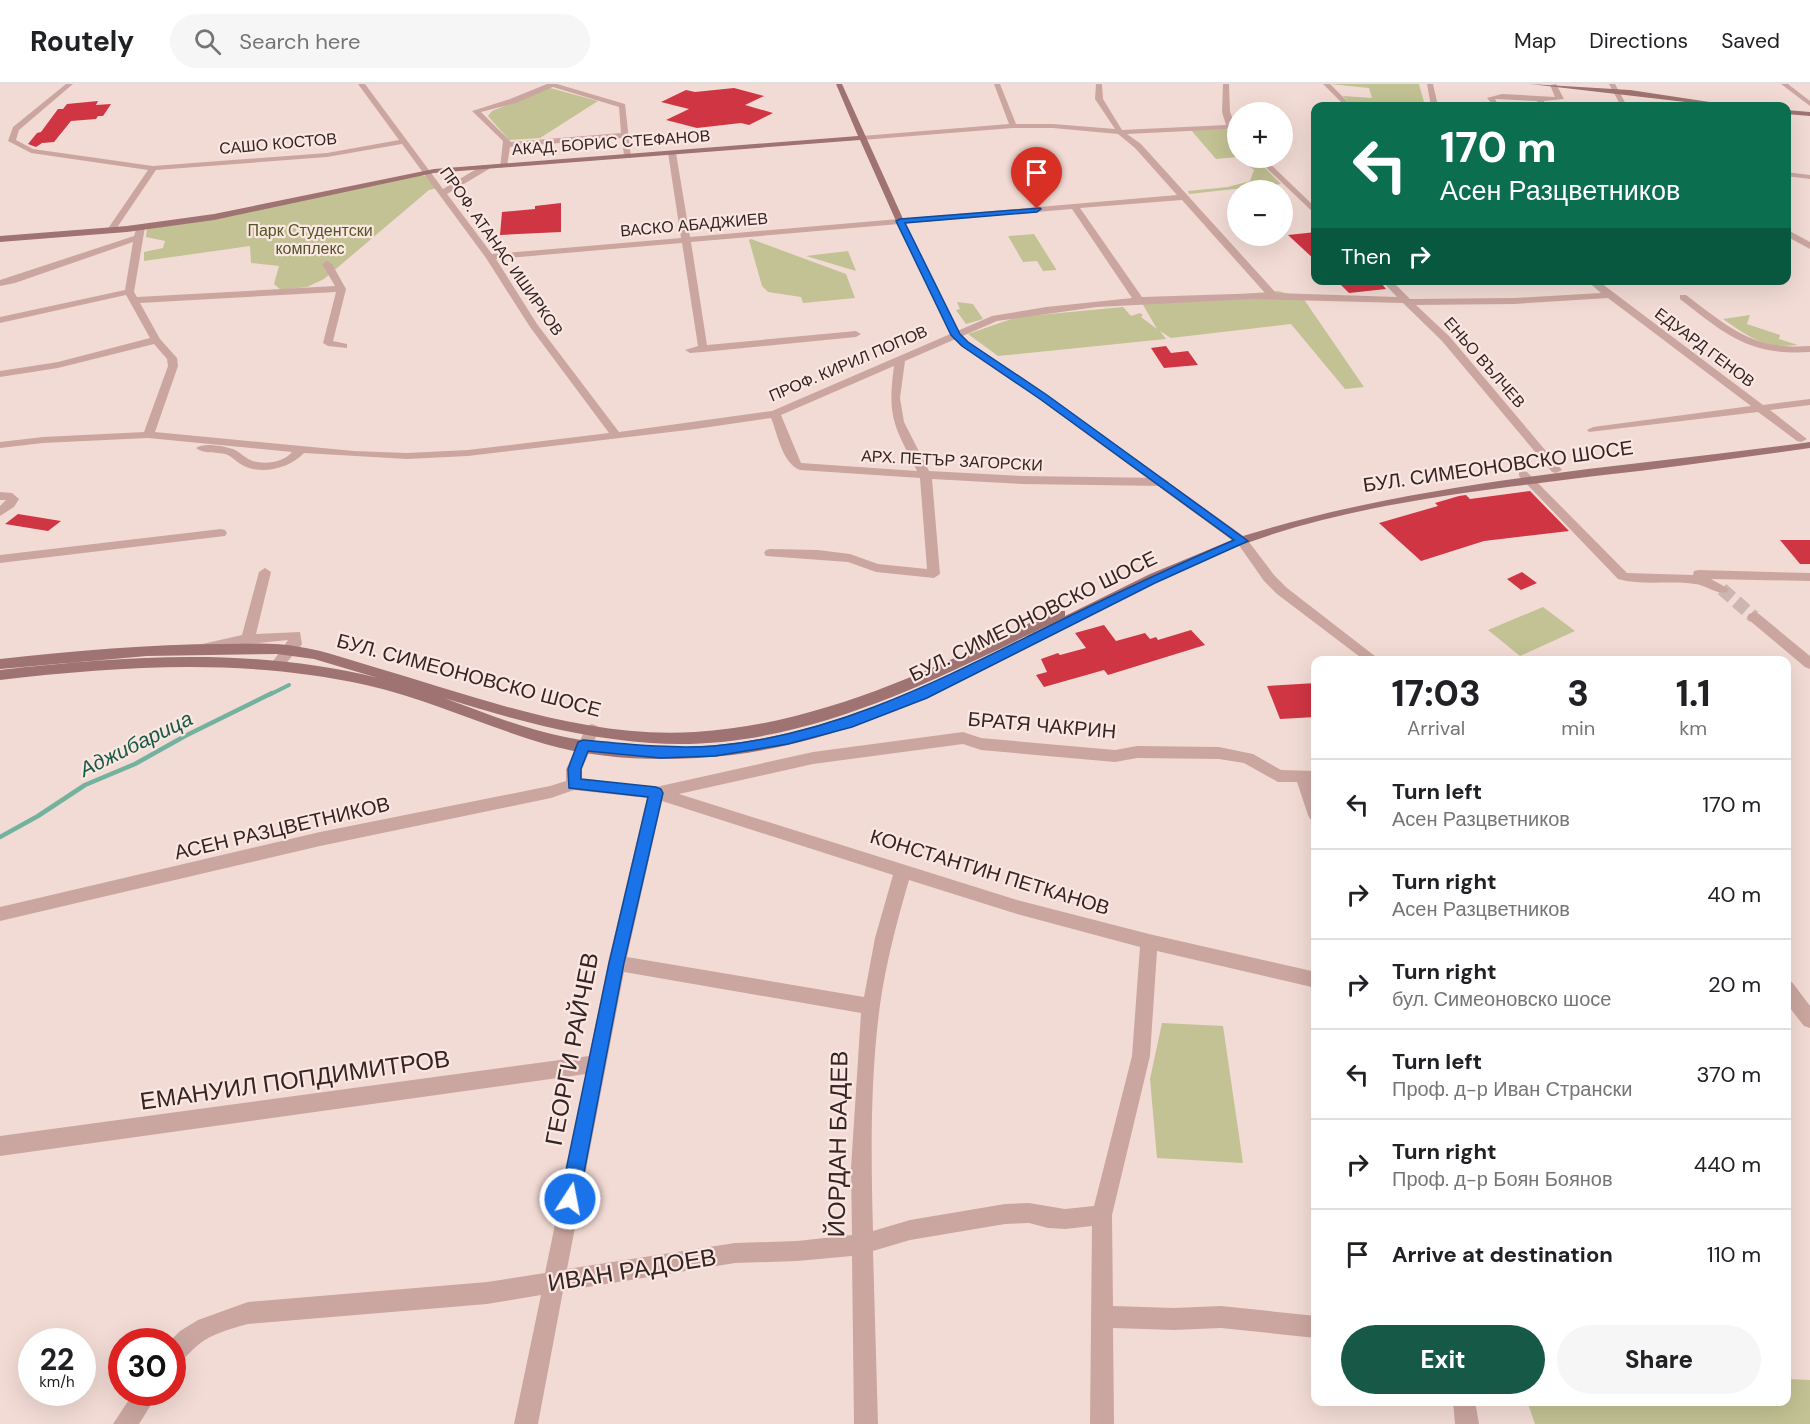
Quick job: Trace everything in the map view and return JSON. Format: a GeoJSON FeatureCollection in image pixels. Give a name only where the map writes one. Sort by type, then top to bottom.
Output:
{"type":"FeatureCollection","features":[{"type":"Feature","properties":{"kind":"main road"},"geometry":{"type":"LineString","coordinates":[[839,84],[900,221],[956,335],[965,344],[1238,537]]}},
{"type":"Feature","properties":{"kind":"main road"},"geometry":{"type":"LineString","coordinates":[[1533,84],[1614,87],[1707,102]]}},
{"type":"Feature","properties":{"kind":"main road"},"geometry":{"type":"LineString","coordinates":[[1791,112],[1810,114]]}},
{"type":"Feature","properties":{"kind":"main road","name":"АКАД. БОРИС СТЕФАНОВ"},"geometry":{"type":"LineString","coordinates":[[0,239],[111,230],[139,232],[427,172],[862,138]]}},
{"type":"Feature","properties":{"kind":"main road","name":"БУЛ. СИМЕОНОВСКО ШОСЕ"},"geometry":{"type":"LineString","coordinates":[[1527,477],[1556,470],[1807,441]]}},
{"type":"Feature","properties":{"kind":"main road","name":"БУЛ. СИМЕОНОВСКО ШОСЕ"},"geometry":{"type":"LineString","coordinates":[[0,664],[83,654],[197,649],[291,650],[536,718],[592,730],[664,738],[715,736],[786,726],[841,712],[913,684],[1140,575],[1238,537],[1374,503],[1527,477],[1807,441]]}},
{"type":"Feature","properties":{"kind":"main road","name":"БУЛ. СИМЕОНОВСКО ШОСЕ"},"geometry":{"type":"LineString","coordinates":[[0,675],[130,661],[278,664],[371,682],[549,739],[660,753],[715,751],[788,739],[848,723],[922,694],[1238,537]]}},
{"type":"Feature","properties":{"kind":"street","name":"САШО КОСТОВ"},"geometry":{"type":"LineString","coordinates":[[70,84],[16,129],[12,141],[31,151],[153,168],[327,155],[404,141]]}},
{"type":"Feature","properties":{"kind":"street","name":"ПРОФ. АТАНАС ИШИРКОВ"},"geometry":{"type":"LineString","coordinates":[[361,84],[490,257],[533,325],[617,436]]}},
{"type":"Feature","properties":{"kind":"street"},"geometry":{"type":"LineString","coordinates":[[503,166],[507,141],[476,111],[486,110],[551,84],[622,106],[628,156]]}},
{"type":"Feature","properties":{"kind":"street"},"geometry":{"type":"LineString","coordinates":[[997,84],[1013,126]]}},
{"type":"Feature","properties":{"kind":"street"},"geometry":{"type":"LineString","coordinates":[[1099,84],[1099,99],[1107,108],[1120,132],[1138,146],[1273,296]]}},
{"type":"Feature","properties":{"kind":"street"},"geometry":{"type":"LineString","coordinates":[[1226,84],[1227,119]]}},
{"type":"Feature","properties":{"kind":"street"},"geometry":{"type":"LineString","coordinates":[[1326,84],[1345,102]]}},
{"type":"Feature","properties":{"kind":"street"},"geometry":{"type":"LineString","coordinates":[[1430,84],[1435,102]]}},
{"type":"Feature","properties":{"kind":"street"},"geometry":{"type":"LineString","coordinates":[[1784,84],[1810,104]]}},
{"type":"Feature","properties":{"kind":"street"},"geometry":{"type":"LineString","coordinates":[[1546,102],[1560,99],[1553,86]]}},
{"type":"Feature","properties":{"kind":"street"},"geometry":{"type":"LineString","coordinates":[[1614,87],[1622,102]]}},
{"type":"Feature","properties":{"kind":"street"},"geometry":{"type":"LineString","coordinates":[[1493,102],[1491,98],[1502,96],[1535,102]]}},
{"type":"Feature","properties":{"kind":"street","name":"АКАД. БОРИС СТЕФАНОВ"},"geometry":{"type":"LineString","coordinates":[[862,138],[1013,126],[1053,126],[1120,132],[1227,127]]}},
{"type":"Feature","properties":{"kind":"street"},"geometry":{"type":"LineString","coordinates":[[507,145],[626,135]]}},
{"type":"Feature","properties":{"kind":"street"},"geometry":{"type":"LineString","coordinates":[[672,153],[703,349]]}},
{"type":"Feature","properties":{"kind":"street"},"geometry":{"type":"LineString","coordinates":[[442,193],[486,167]]}},
{"type":"Feature","properties":{"kind":"street"},"geometry":{"type":"LineString","coordinates":[[111,230],[153,168]]}},
{"type":"Feature","properties":{"kind":"street"},"geometry":{"type":"LineString","coordinates":[[1270,168],[1311,208]]}},
{"type":"Feature","properties":{"kind":"street"},"geometry":{"type":"LineString","coordinates":[[1791,175],[1810,177]]}},
{"type":"Feature","properties":{"kind":"street","name":"ВАСКО АБАДЖИЕВ"},"geometry":{"type":"LineString","coordinates":[[490,257],[1182,197]]}},
{"type":"Feature","properties":{"kind":"street"},"geometry":{"type":"LineString","coordinates":[[1074,206],[1138,299]]}},
{"type":"Feature","properties":{"kind":"street"},"geometry":{"type":"LineString","coordinates":[[0,283],[12,281],[139,232],[132,296],[156,340],[172,358],[173,366],[148,435]]}},
{"type":"Feature","properties":{"kind":"street"},"geometry":{"type":"LineString","coordinates":[[1791,235],[1810,246]]}},
{"type":"Feature","properties":{"kind":"street"},"geometry":{"type":"LineString","coordinates":[[327,264],[341,289],[328,343],[343,346]]}},
{"type":"Feature","properties":{"kind":"street","name":"ЕНЬО ВЪЛЧЕВ"},"geometry":{"type":"LineString","coordinates":[[1390,285],[1446,339],[1556,470]]}},
{"type":"Feature","properties":{"kind":"street","name":"ЕДУАРД ГЕНОВ"},"geometry":{"type":"LineString","coordinates":[[1597,285],[1760,409],[1807,441]]}},
{"type":"Feature","properties":{"kind":"street"},"geometry":{"type":"LineString","coordinates":[[0,320],[132,296],[341,289]]}},
{"type":"Feature","properties":{"kind":"street","name":"ПРОФ. КИРИЛ ПОПОВ"},"geometry":{"type":"LineString","coordinates":[[0,445],[44,440],[148,435],[220,440],[300,450],[407,456],[468,453],[617,436],[775,414],[995,318],[1031,311],[1138,299],[1273,296],[1407,301],[1514,301],[1610,295]]}},
{"type":"Feature","properties":{"kind":"street"},"geometry":{"type":"LineString","coordinates":[[1683,297],[1750,344],[1779,352],[1810,349]]}},
{"type":"Feature","properties":{"kind":"street"},"geometry":{"type":"LineString","coordinates":[[690,350],[856,333]]}},
{"type":"Feature","properties":{"kind":"street"},"geometry":{"type":"LineString","coordinates":[[0,374],[58,365],[156,340]]}},
{"type":"Feature","properties":{"kind":"street"},"geometry":{"type":"LineString","coordinates":[[770,553],[818,554],[850,558],[876,568],[934,574],[926,476],[898,422],[895,398],[900,360]]}},
{"type":"Feature","properties":{"kind":"street"},"geometry":{"type":"LineString","coordinates":[[1593,430],[1810,402]]}},
{"type":"Feature","properties":{"kind":"street","name":"АРХ. ПЕТЪР ЗАГОРСКИ"},"geometry":{"type":"LineString","coordinates":[[775,414],[797,465],[815,469],[926,476],[1163,482]]}},
{"type":"Feature","properties":{"kind":"street"},"geometry":{"type":"LineString","coordinates":[[0,453],[58,447],[168,445],[230,452],[249,465],[268,467],[292,459],[300,450]]}},
{"type":"Feature","properties":{"kind":"street"},"geometry":{"type":"LineString","coordinates":[[1527,477],[1623,576],[1687,578],[1708,582],[1722,589]]}},
{"type":"Feature","properties":{"kind":"street"},"geometry":{"type":"LineString","coordinates":[[0,496],[13,499],[0,512]]}},
{"type":"Feature","properties":{"kind":"street"},"geometry":{"type":"LineString","coordinates":[[0,559],[221,533]]}},
{"type":"Feature","properties":{"kind":"street"},"geometry":{"type":"LineString","coordinates":[[1238,537],[1269,578],[1282,591],[1368,656]]}},
{"type":"Feature","properties":{"kind":"street"},"geometry":{"type":"LineString","coordinates":[[1659,571],[1746,577],[1810,577]]}},
{"type":"Feature","properties":{"kind":"street"},"geometry":{"type":"LineString","coordinates":[[248,639],[265,572]]}},
{"type":"Feature","properties":{"kind":"street"},"geometry":{"type":"LineString","coordinates":[[1754,616],[1810,664]]}},
{"type":"Feature","properties":{"kind":"street","name":"БУЛ. СИМЕОНОВСКО ШОСЕ"},"geometry":{"type":"LineString","coordinates":[[197,649],[248,639],[295,635],[295,644],[291,650]]}},
{"type":"Feature","properties":{"kind":"street"},"geometry":{"type":"LineString","coordinates":[[278,664],[291,650]]}},
{"type":"Feature","properties":{"kind":"street"},"geometry":{"type":"LineString","coordinates":[[574,784],[574,769],[583,745],[592,730]]}},
{"type":"Feature","properties":{"kind":"street","name":"БРАТЯ ЧАКРИН"},"geometry":{"type":"LineString","coordinates":[[656,793],[813,758],[963,738],[981,744],[1115,756],[1137,752],[1219,753],[1248,758],[1278,776],[1310,777]]}},
{"type":"Feature","properties":{"kind":"street","name":"АСЕН РАЗЦВЕТНИКОВ"},"geometry":{"type":"LineString","coordinates":[[0,914],[320,839],[551,792],[574,784],[656,793]]}},
{"type":"Feature","properties":{"kind":"street","name":"КОНСТАНТИН ПЕТКАНОВ"},"geometry":{"type":"LineString","coordinates":[[656,793],[1017,907],[1149,942],[1311,979]]}},
{"type":"Feature","properties":{"kind":"street","name":"ГЕОРГИ РАЙЧЕВ"},"geometry":{"type":"LineString","coordinates":[[526,1424],[616,963],[656,793]]}},
{"type":"Feature","properties":{"kind":"street","name":"ЙОРДАН БАДЕВ"},"geometry":{"type":"LineString","coordinates":[[866,1424],[861,1168],[871,1006],[884,938],[903,870]]}},
{"type":"Feature","properties":{"kind":"street"},"geometry":{"type":"LineString","coordinates":[[1102,1424],[1102,1215],[1142,1056],[1149,942]]}},
{"type":"Feature","properties":{"kind":"street"},"geometry":{"type":"LineString","coordinates":[[616,963],[871,1006]]}},
{"type":"Feature","properties":{"kind":"street"},"geometry":{"type":"LineString","coordinates":[[1791,995],[1810,1020]]}},
{"type":"Feature","properties":{"kind":"street","name":"ЕМАНУИЛ ПОПДИМИТРОВ"},"geometry":{"type":"LineString","coordinates":[[0,1146],[596,1064]]}},
{"type":"Feature","properties":{"kind":"street","name":"ИВАН РАДОЕВ"},"geometry":{"type":"LineString","coordinates":[[186,1339],[211,1323],[248,1313],[487,1293],[735,1253],[797,1251],[863,1244],[910,1230],[1005,1214],[1029,1213],[1065,1219],[1102,1215]]}},
{"type":"Feature","properties":{"kind":"street"},"geometry":{"type":"LineString","coordinates":[[1102,1317],[1174,1319],[1221,1317],[1311,1326]]}},
{"type":"Feature","properties":{"kind":"street"},"geometry":{"type":"LineString","coordinates":[[125,1424],[138,1406]]}},
{"type":"Feature","properties":{"kind":"street"},"geometry":{"type":"LineString","coordinates":[[1465,1406],[1467,1424]]}},
{"type":"Feature","properties":{"kind":"green space"},"geometry":{"type":"Polygon","coordinates":[[[1330,84],[1419,84],[1424,102],[1348,102],[1343,96],[1372,98],[1369,88],[1330,84]]]}},
{"type":"Feature","properties":{"kind":"green space"},"geometry":{"type":"Polygon","coordinates":[[[550,88],[598,101],[540,138],[509,140],[488,116],[492,111],[550,88]]]}},
{"type":"Feature","properties":{"kind":"green space"},"geometry":{"type":"Polygon","coordinates":[[[1226,129],[1227,158],[1216,159],[1191,130],[1226,129]]]}},
{"type":"Feature","properties":{"kind":"green space"},"geometry":{"type":"Polygon","coordinates":[[[1252,168],[1265,168],[1277,180],[1250,180],[1254,170],[1252,168]]]}},
{"type":"Feature","properties":{"kind":"green space","name":"Парк Студентски комплекс"},"geometry":{"type":"Polygon","coordinates":[[[420,175],[430,177],[438,188],[429,190],[324,279],[307,287],[281,290],[274,284],[279,266],[251,263],[250,246],[144,261],[144,252],[163,248],[165,241],[146,237],[147,228],[420,175]]]}},
{"type":"Feature","properties":{"kind":"green space"},"geometry":{"type":"Polygon","coordinates":[[[1227,187],[1227,190],[1189,194],[1188,191],[1227,187]]]}},
{"type":"Feature","properties":{"kind":"green space"},"geometry":{"type":"Polygon","coordinates":[[[1034,234],[1056,270],[1043,271],[1037,261],[1023,262],[1008,236],[1034,234]]]}},
{"type":"Feature","properties":{"kind":"green space"},"geometry":{"type":"Polygon","coordinates":[[[749,240],[846,274],[855,298],[803,303],[801,297],[768,292],[762,286],[749,240]]]}},
{"type":"Feature","properties":{"kind":"green space"},"geometry":{"type":"Polygon","coordinates":[[[848,251],[856,271],[806,256],[848,251]]]}},
{"type":"Feature","properties":{"kind":"green space"},"geometry":{"type":"Polygon","coordinates":[[[1278,291],[1303,298],[1364,387],[1345,389],[1291,324],[1171,338],[1160,331],[1166,339],[998,356],[968,334],[1017,317],[1123,307],[1131,316],[1140,313],[1143,315],[1141,317],[1157,329],[1142,303],[1278,291]]]}},
{"type":"Feature","properties":{"kind":"green space"},"geometry":{"type":"Polygon","coordinates":[[[957,302],[973,304],[983,319],[966,324],[956,310],[960,309],[957,302]]]}},
{"type":"Feature","properties":{"kind":"green space"},"geometry":{"type":"Polygon","coordinates":[[[1750,315],[1747,324],[1780,335],[1779,339],[1798,345],[1766,343],[1749,336],[1723,319],[1750,315]]]}},
{"type":"Feature","properties":{"kind":"green space"},"geometry":{"type":"Polygon","coordinates":[[[1543,607],[1575,631],[1520,656],[1488,630],[1543,607]]]}},
{"type":"Feature","properties":{"kind":"green space"},"geometry":{"type":"Polygon","coordinates":[[[1162,1023],[1223,1026],[1243,1163],[1157,1158],[1150,1079],[1162,1023]]]}},
{"type":"Feature","properties":{"kind":"green space"},"geometry":{"type":"Polygon","coordinates":[[[1791,1379],[1810,1380],[1810,1424],[1535,1424],[1529,1406],[1791,1406],[1791,1379]]]}},
{"type":"Feature","properties":{"kind":"building"},"geometry":{"type":"Polygon","coordinates":[[[734,88],[764,96],[745,105],[773,113],[749,125],[741,123],[697,128],[666,120],[689,109],[661,102],[686,90],[695,92],[734,88]]]}},
{"type":"Feature","properties":{"kind":"building"},"geometry":{"type":"Polygon","coordinates":[[[98,101],[96,105],[111,104],[103,116],[98,116],[96,119],[71,121],[54,142],[42,143],[36,147],[28,144],[37,133],[41,132],[58,109],[63,109],[67,104],[98,101]]]}},
{"type":"Feature","properties":{"kind":"building"},"geometry":{"type":"Polygon","coordinates":[[[561,203],[561,232],[500,235],[502,212],[535,209],[535,206],[561,203]]]}},
{"type":"Feature","properties":{"kind":"building"},"geometry":{"type":"Polygon","coordinates":[[[1311,233],[1311,256],[1293,240],[1293,234],[1311,233]]]}},
{"type":"Feature","properties":{"kind":"building"},"geometry":{"type":"Polygon","coordinates":[[[1341,285],[1383,285],[1386,289],[1349,293],[1341,285]]]}},
{"type":"Feature","properties":{"kind":"building"},"geometry":{"type":"Polygon","coordinates":[[[1166,346],[1171,353],[1188,351],[1198,365],[1164,368],[1151,348],[1166,346]]]}},
{"type":"Feature","properties":{"kind":"building"},"geometry":{"type":"Polygon","coordinates":[[[1530,491],[1569,531],[1484,541],[1421,561],[1379,523],[1438,506],[1435,503],[1459,496],[1466,495],[1470,499],[1530,491]]]}},
{"type":"Feature","properties":{"kind":"building"},"geometry":{"type":"Polygon","coordinates":[[[18,514],[61,521],[48,531],[5,524],[18,514]]]}},
{"type":"Feature","properties":{"kind":"building"},"geometry":{"type":"Polygon","coordinates":[[[1780,540],[1810,540],[1810,564],[1800,564],[1780,540]]]}},
{"type":"Feature","properties":{"kind":"building"},"geometry":{"type":"Polygon","coordinates":[[[1522,572],[1537,583],[1521,590],[1507,579],[1522,572]]]}},
{"type":"Feature","properties":{"kind":"building"},"geometry":{"type":"Polygon","coordinates":[[[1104,625],[1116,641],[1145,633],[1150,639],[1156,637],[1158,640],[1191,630],[1205,645],[1108,675],[1104,670],[1044,687],[1036,675],[1047,672],[1041,659],[1086,648],[1075,633],[1104,625]]]}},
{"type":"Feature","properties":{"kind":"building"},"geometry":{"type":"Polygon","coordinates":[[[1311,683],[1311,717],[1280,719],[1267,686],[1311,683]]]}},
{"type":"Feature","properties":{"kind":"waterway","name":"Аджибарица"},"geometry":{"type":"LineString","coordinates":[[269,695],[289,685]]}},
{"type":"Feature","properties":{"kind":"waterway","name":"Аджибарица"},"geometry":{"type":"LineString","coordinates":[[0,837],[38,816],[85,785],[135,764],[185,736],[272,693]]}},
{"type":"Feature","properties":{"kind":"tunnel"},"geometry":{"type":"LineString","coordinates":[[1722,589],[1754,617]]}},
{"type":"Feature","properties":{"kind":"route"},"geometry":{"type":"LineString","coordinates":[[570,1199],[616,963],[656,793],[629,788],[574,784],[574,769],[583,745],[660,753],[715,751],[788,739],[848,723],[922,694],[1151,580],[1242,541],[1235,533],[965,344],[956,335],[900,221],[1037,209]]}}]}
